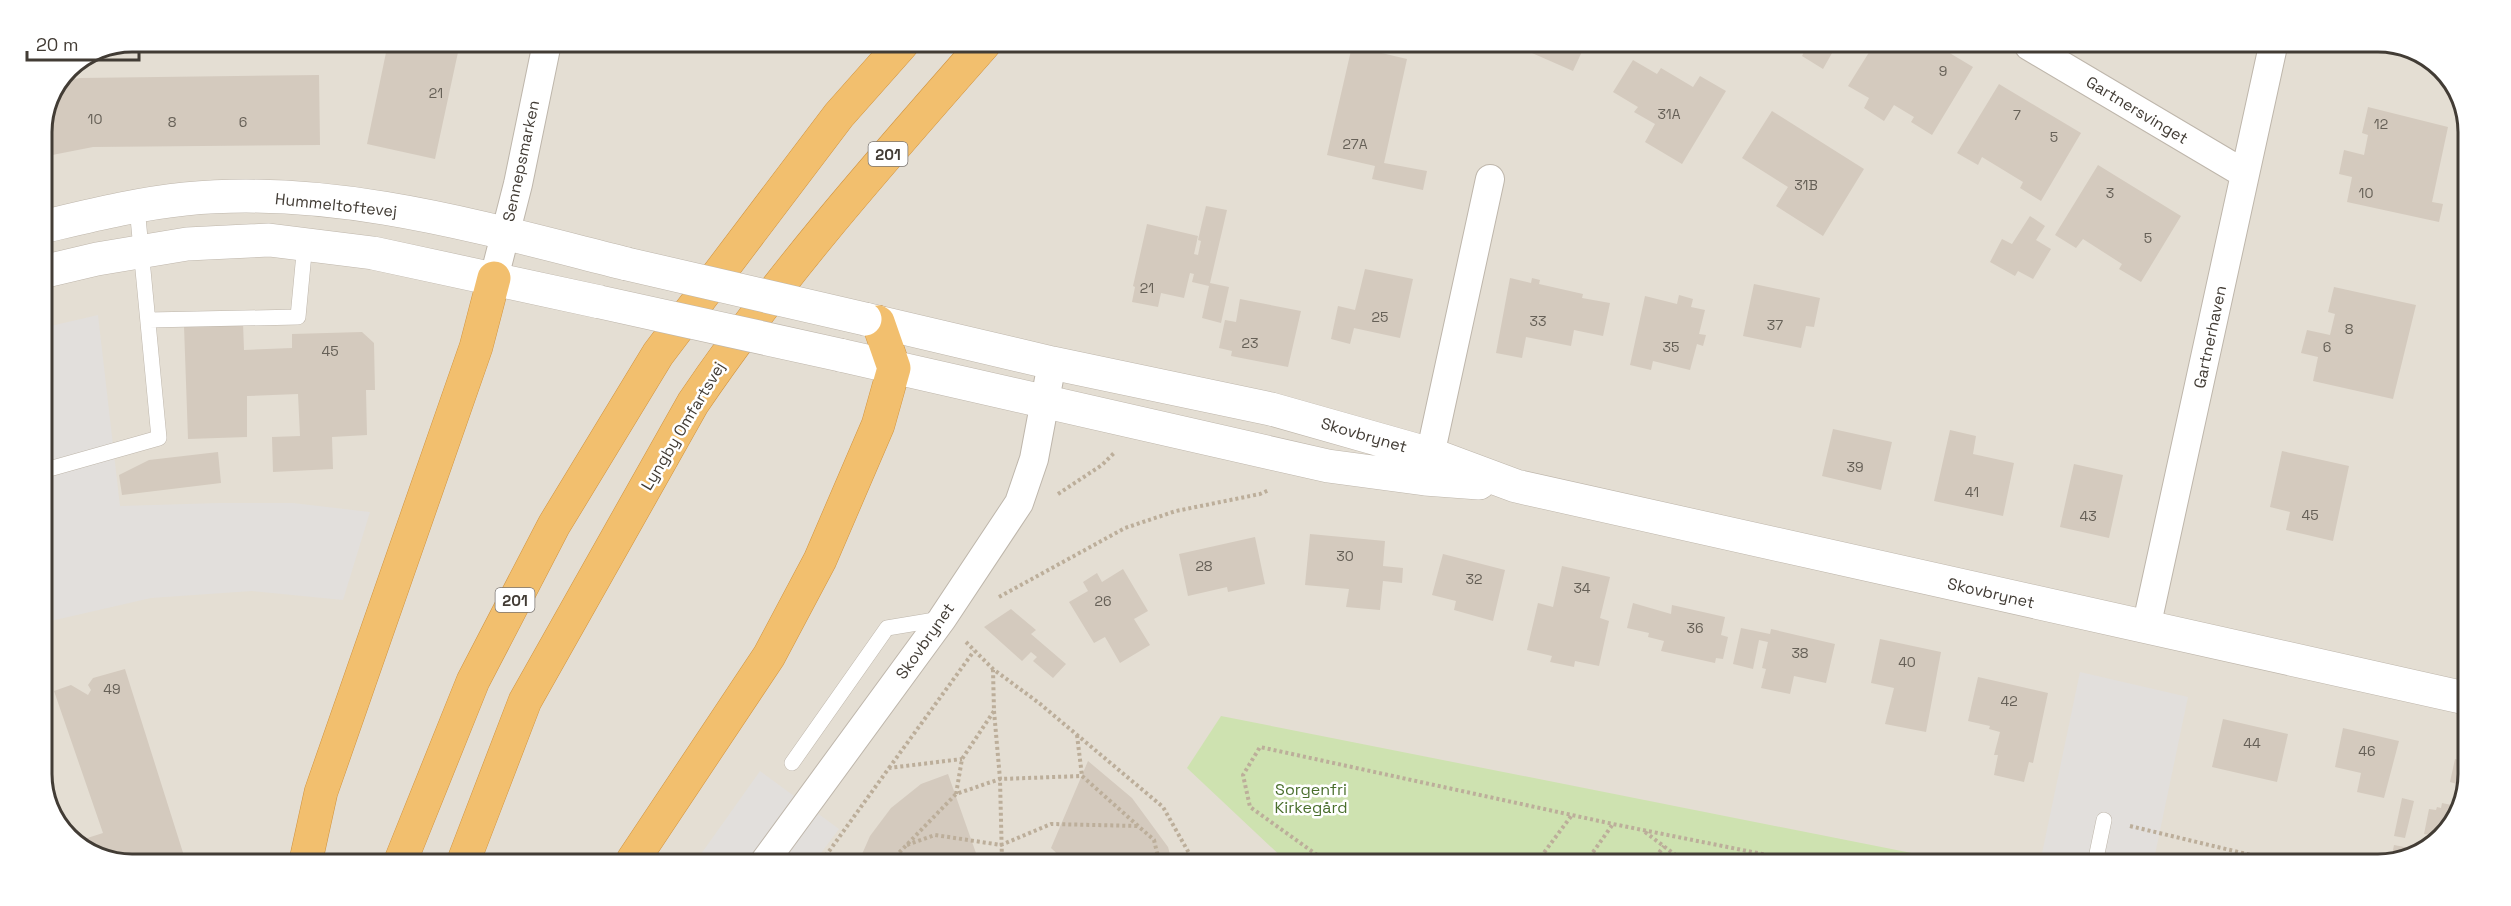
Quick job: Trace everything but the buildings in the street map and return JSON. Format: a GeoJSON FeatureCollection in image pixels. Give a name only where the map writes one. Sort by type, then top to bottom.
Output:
{"type":"FeatureCollection","features":[{"type":"Feature","properties":{"kind":"highway","name":"201"},"geometry":{"type":"LineString","coordinates":[[403,854],[473,681],[554,525],[658,354],[839,115],[895,52]]}},
{"type":"Feature","properties":{"kind":"highway","name":"Lyngby Omfartsvej"},"geometry":{"type":"LineString","coordinates":[[466,854],[525,700],[693,404],[718,366],[795,266],[886,155],[977,52]]}},
{"type":"Feature","properties":{"kind":"highway"},"geometry":{"type":"LineString","coordinates":[[307,854],[321,792],[476,347],[494,278]]}},
{"type":"Feature","properties":{"kind":"highway"},"geometry":{"type":"LineString","coordinates":[[637,854],[770,656],[814,571],[878,425],[894,368],[872,320]]}},
{"type":"Feature","properties":{"kind":"street","name":"Sennepsmarken"},"geometry":{"type":"LineString","coordinates":[[494,278],[518,184],[545,52]]}},
{"type":"Feature","properties":{"kind":"street","name":"Gartnersvinget"},"geometry":{"type":"LineString","coordinates":[[2039,52],[2245,174]]}},
{"type":"Feature","properties":{"kind":"street","name":"Gartnerhaven"},"geometry":{"type":"LineString","coordinates":[[2146,628],[2272,52]]}},
{"type":"Feature","properties":{"kind":"street","name":"Skovbrynet"},"geometry":{"type":"LineString","coordinates":[[1428,467],[1490,179]]}},
{"type":"Feature","properties":{"kind":"street","name":"Hummeltoftevej"},"geometry":{"type":"LineString","coordinates":[[53,224],[100,213],[184,199],[229,197],[333,201],[383,208],[505,233],[627,264]]}},
{"type":"Feature","properties":{"kind":"street"},"geometry":{"type":"LineString","coordinates":[[53,270],[187,244],[228,240],[269,240],[373,253],[494,278]]}},
{"type":"Feature","properties":{"kind":"street","name":"Skovbrynet"},"geometry":{"type":"LineString","coordinates":[[627,264],[1052,363],[1271,409],[1428,467],[2458,696]]}},
{"type":"Feature","properties":{"kind":"street","name":"Skovbrynet"},"geometry":{"type":"LineString","coordinates":[[494,278],[1328,466],[1428,467]]}},
{"type":"Feature","properties":{"kind":"street","name":"Skovbrynet"},"geometry":{"type":"LineString","coordinates":[[770,854],[942,619],[1019,503],[1034,459],[1052,363]]}},
{"type":"Feature","properties":{"kind":"lane"},"geometry":{"type":"LineString","coordinates":[[53,468],[159,438],[137,207]]}},
{"type":"Feature","properties":{"kind":"lane"},"geometry":{"type":"LineString","coordinates":[[149,320],[298,317],[305,243]]}},
{"type":"Feature","properties":{"kind":"lane"},"geometry":{"type":"LineString","coordinates":[[792,763],[887,628],[942,619]]}},
{"type":"Feature","properties":{"kind":"lane"},"geometry":{"type":"LineString","coordinates":[[2097,854],[2104,820]]}},
{"type":"Feature","properties":{"kind":"path"},"geometry":{"type":"LineString","coordinates":[[1019,503],[1055,496],[1102,465],[1113,456],[1123,419]]}},
{"type":"Feature","properties":{"kind":"path"},"geometry":{"type":"LineString","coordinates":[[960,591],[995,599],[1125,528],[1176,511],[1260,494],[1275,487]]}},
{"type":"Feature","properties":{"kind":"path"},"geometry":{"type":"LineString","coordinates":[[942,619],[993,669],[1039,703],[1163,807],[1189,854]]}},
{"type":"Feature","properties":{"kind":"path"},"geometry":{"type":"LineString","coordinates":[[827,854],[974,651]]}},
{"type":"Feature","properties":{"kind":"path"},"geometry":{"type":"LineString","coordinates":[[993,669],[1000,779],[1002,854]]}},
{"type":"Feature","properties":{"kind":"path"},"geometry":{"type":"LineString","coordinates":[[956,794],[962,759],[994,711]]}},
{"type":"Feature","properties":{"kind":"path"},"geometry":{"type":"LineString","coordinates":[[1077,734],[1082,776],[1154,840],[1157,854]]}},
{"type":"Feature","properties":{"kind":"path"},"geometry":{"type":"LineString","coordinates":[[1316,854],[1250,807],[1243,775],[1260,747],[1762,854]]}},
{"type":"Feature","properties":{"kind":"path"},"geometry":{"type":"LineString","coordinates":[[889,768],[962,759]]}},
{"type":"Feature","properties":{"kind":"path"},"geometry":{"type":"LineString","coordinates":[[898,854],[956,794],[1000,779],[1082,776]]}},
{"type":"Feature","properties":{"kind":"path"},"geometry":{"type":"LineString","coordinates":[[1544,854],[1572,815]]}},
{"type":"Feature","properties":{"kind":"path"},"geometry":{"type":"LineString","coordinates":[[2104,820],[2247,854]]}},
{"type":"Feature","properties":{"kind":"path"},"geometry":{"type":"LineString","coordinates":[[906,845],[935,835],[1001,845],[1051,824],[1140,826]]}},
{"type":"Feature","properties":{"kind":"path"},"geometry":{"type":"LineString","coordinates":[[1592,854],[1613,824]]}},
{"type":"Feature","properties":{"kind":"path"},"geometry":{"type":"LineString","coordinates":[[1643,830],[1675,854]]}},
{"type":"Feature","properties":{"kind":"path"},"geometry":{"type":"LineString","coordinates":[[1658,854],[1664,846]]}},
{"type":"Feature","properties":{"kind":"shaded area"},"geometry":{"type":"Polygon","coordinates":[[[133,52],[2378,52],[2404,57],[2427,69],[2442,84],[2452,102],[2458,127],[2458,773],[2454,799],[2442,822],[2427,837],[2404,849],[2378,854],[133,854],[107,849],[88,840],[69,822],[59,804],[53,779],[53,133],[54,117],[66,88],[88,66],[117,54],[133,52]]]}},
{"type":"Feature","properties":{"kind":"shaded area"},"geometry":{"type":"Polygon","coordinates":[[[98,315],[120,506],[293,503],[370,512],[343,600],[252,591],[151,598],[53,620],[53,325],[98,315]]]}},
{"type":"Feature","properties":{"kind":"shaded area"},"geometry":{"type":"Polygon","coordinates":[[[2080,672],[2188,697],[2155,854],[2042,854],[2080,672]]]}},
{"type":"Feature","properties":{"kind":"shaded area"},"geometry":{"type":"Polygon","coordinates":[[[760,771],[839,829],[820,854],[701,854],[760,771]]]}},
{"type":"Feature","properties":{"kind":"green space","name":"Sorgenfri Kirkegård"},"geometry":{"type":"Polygon","coordinates":[[[1221,716],[1917,854],[1278,854],[1187,768],[1221,716]]]}}]}
